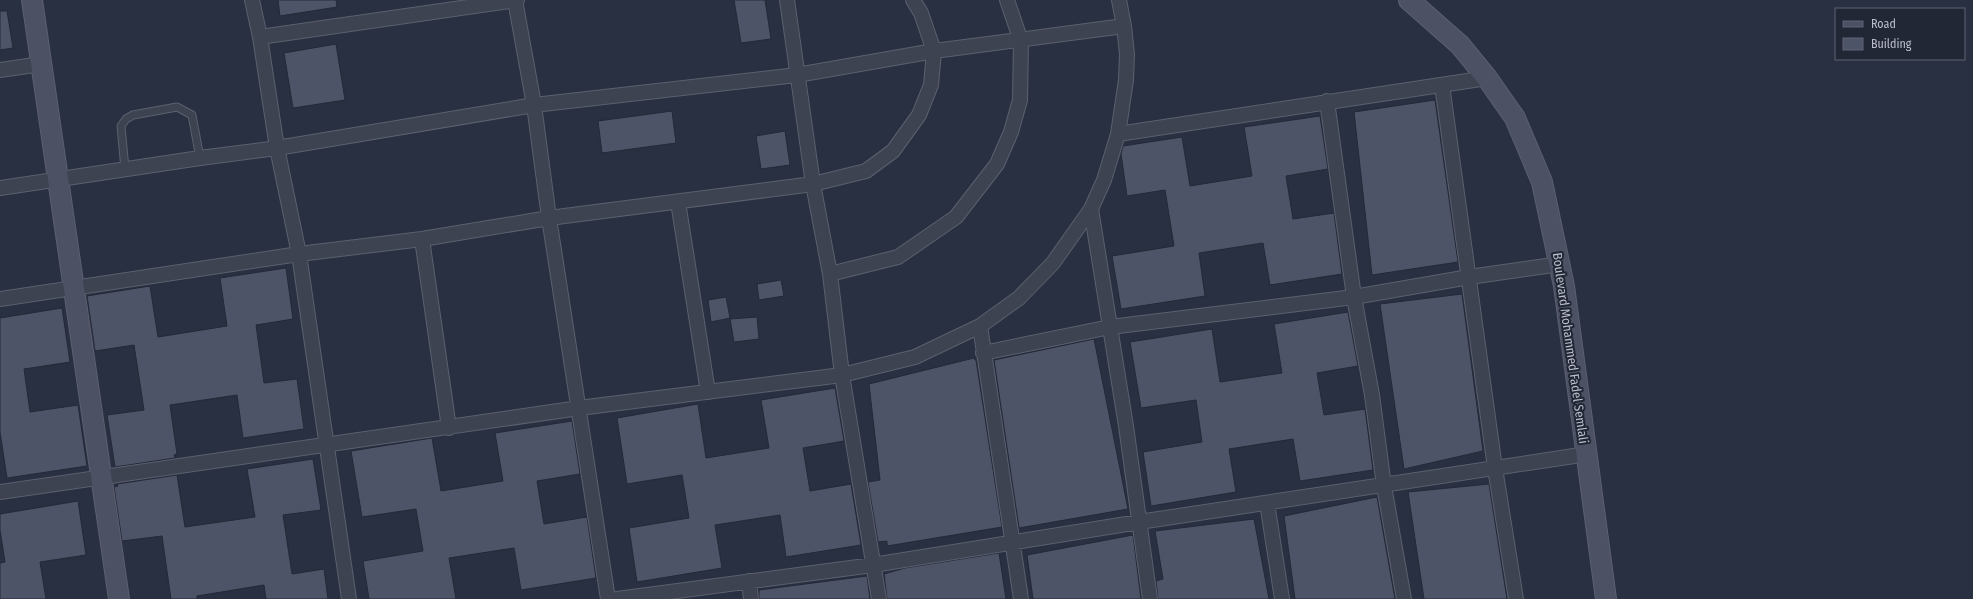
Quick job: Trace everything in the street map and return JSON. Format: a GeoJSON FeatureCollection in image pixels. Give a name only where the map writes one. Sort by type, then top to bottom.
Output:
{"type":"FeatureCollection","features":[{"type":"Feature","properties":{"kind":"street"},"geometry":{"type":"LineString","coordinates":[[32,0],[119,599]]}},
{"type":"Feature","properties":{"kind":"street"},"geometry":{"type":"LineString","coordinates":[[252,0],[260,37],[277,148],[299,254],[349,599]]}},
{"type":"Feature","properties":{"kind":"street"},"geometry":{"type":"LineString","coordinates":[[260,37],[516,0],[534,105],[549,218],[608,599]]}},
{"type":"Feature","properties":{"kind":"street"},"geometry":{"type":"LineString","coordinates":[[787,0],[813,184],[830,274],[842,375],[879,599]]}},
{"type":"Feature","properties":{"kind":"street"},"geometry":{"type":"LineString","coordinates":[[0,299],[299,254],[422,240],[549,218],[813,184],[866,170],[893,151],[919,115],[930,85],[934,51],[921,14],[913,0]]}},
{"type":"Feature","properties":{"kind":"street"},"geometry":{"type":"LineString","coordinates":[[830,274],[898,257],[956,217],[997,164],[1011,132],[1020,100],[1021,40],[1007,0]]}},
{"type":"Feature","properties":{"kind":"street"},"geometry":{"type":"LineString","coordinates":[[0,492],[579,408],[842,375],[915,356],[980,326],[1019,298],[1053,263],[1091,209],[1104,180],[1118,134],[1126,80],[1127,54],[1119,0]]}},
{"type":"Feature","properties":{"kind":"street","name":"Boulevard Mohammed Fadel Semlali"},"geometry":{"type":"LineString","coordinates":[[1409,0],[1460,45],[1487,78],[1515,118],[1542,182],[1564,286],[1606,599]]}},
{"type":"Feature","properties":{"kind":"street"},"geometry":{"type":"LineString","coordinates":[[0,188],[277,148],[534,105],[797,75],[934,51],[1124,26]]}},
{"type":"Feature","properties":{"kind":"street"},"geometry":{"type":"LineString","coordinates":[[0,70],[41,64]]}},
{"type":"Feature","properties":{"kind":"street"},"geometry":{"type":"LineString","coordinates":[[1118,134],[1327,101],[1487,78]]}},
{"type":"Feature","properties":{"kind":"street"},"geometry":{"type":"LineString","coordinates":[[1442,85],[1495,468],[1516,599]]}},
{"type":"Feature","properties":{"kind":"street"},"geometry":{"type":"LineString","coordinates":[[1327,101],[1354,296],[1372,394],[1384,486],[1404,599]]}},
{"type":"Feature","properties":{"kind":"street"},"geometry":{"type":"LineString","coordinates":[[678,202],[708,392]]}},
{"type":"Feature","properties":{"kind":"street"},"geometry":{"type":"LineString","coordinates":[[1091,209],[1150,599]]}},
{"type":"Feature","properties":{"kind":"street"},"geometry":{"type":"LineString","coordinates":[[422,240],[449,428]]}},
{"type":"Feature","properties":{"kind":"street"},"geometry":{"type":"LineString","coordinates":[[983,353],[1110,327],[1354,296],[1560,264]]}},
{"type":"Feature","properties":{"kind":"street"},"geometry":{"type":"LineString","coordinates":[[980,326],[1021,599]]}},
{"type":"Feature","properties":{"kind":"street"},"geometry":{"type":"LineString","coordinates":[[618,599],[873,565],[1139,522],[1587,454]]}},
{"type":"Feature","properties":{"kind":"street"},"geometry":{"type":"LineString","coordinates":[[1267,503],[1282,599]]}},
{"type":"Feature","properties":{"kind":"street"},"geometry":{"type":"LineString","coordinates":[[749,581],[751,599]]}},
{"type":"Feature","properties":{"kind":"lane"},"geometry":{"type":"LineString","coordinates":[[125,170],[121,126],[126,119],[133,115],[177,107],[192,115],[200,158]]}},
{"type":"Feature","properties":{"kind":"building"},"geometry":{"type":"Polygon","coordinates":[[[278,0],[336,0],[337,7],[280,16],[278,0]]]}},
{"type":"Feature","properties":{"kind":"building"},"geometry":{"type":"Polygon","coordinates":[[[734,0],[765,0],[771,39],[741,43],[734,0]]]}},
{"type":"Feature","properties":{"kind":"building"},"geometry":{"type":"Polygon","coordinates":[[[0,11],[7,11],[13,48],[0,50],[0,11]]]}},
{"type":"Feature","properties":{"kind":"building"},"geometry":{"type":"Polygon","coordinates":[[[336,44],[345,100],[293,108],[284,53],[336,44]]]}},
{"type":"Feature","properties":{"kind":"building"},"geometry":{"type":"Polygon","coordinates":[[[1435,100],[1458,262],[1372,275],[1354,112],[1435,100]]]}},
{"type":"Feature","properties":{"kind":"building"},"geometry":{"type":"Polygon","coordinates":[[[672,111],[676,143],[602,153],[598,121],[672,111]]]}},
{"type":"Feature","properties":{"kind":"building"},"geometry":{"type":"Polygon","coordinates":[[[1320,116],[1328,169],[1286,176],[1293,219],[1334,213],[1342,274],[1270,285],[1263,243],[1199,253],[1205,296],[1121,309],[1112,256],[1174,246],[1165,190],[1127,196],[1121,154],[1123,146],[1182,137],[1190,186],[1252,176],[1244,127],[1320,116]]]}},
{"type":"Feature","properties":{"kind":"building"},"geometry":{"type":"Polygon","coordinates":[[[785,131],[790,165],[761,169],[756,136],[785,131]]]}},
{"type":"Feature","properties":{"kind":"building"},"geometry":{"type":"Polygon","coordinates":[[[286,268],[293,319],[256,325],[264,383],[297,379],[304,429],[243,438],[237,395],[170,405],[177,454],[174,455],[175,458],[115,467],[107,415],[144,410],[134,345],[95,351],[87,296],[150,286],[158,337],[227,326],[220,278],[286,268]]]}},
{"type":"Feature","properties":{"kind":"building"},"geometry":{"type":"Polygon","coordinates":[[[781,280],[784,296],[759,300],[757,284],[781,280]]]}},
{"type":"Feature","properties":{"kind":"building"},"geometry":{"type":"Polygon","coordinates":[[[1462,294],[1483,451],[1404,469],[1380,304],[1462,294]]]}},
{"type":"Feature","properties":{"kind":"building"},"geometry":{"type":"Polygon","coordinates":[[[726,297],[730,318],[711,322],[708,300],[726,297]]]}},
{"type":"Feature","properties":{"kind":"building"},"geometry":{"type":"Polygon","coordinates":[[[62,308],[70,362],[24,369],[30,412],[78,405],[87,466],[7,478],[0,432],[0,318],[62,308]]]}},
{"type":"Feature","properties":{"kind":"building"},"geometry":{"type":"Polygon","coordinates":[[[1348,312],[1358,366],[1317,373],[1324,415],[1365,409],[1373,470],[1300,481],[1293,439],[1229,449],[1236,492],[1151,506],[1143,452],[1202,442],[1196,400],[1141,408],[1130,342],[1212,329],[1220,382],[1282,373],[1274,324],[1348,312]]]}},
{"type":"Feature","properties":{"kind":"building"},"geometry":{"type":"Polygon","coordinates":[[[757,317],[759,339],[734,342],[730,319],[757,317]]]}},
{"type":"Feature","properties":{"kind":"building"},"geometry":{"type":"Polygon","coordinates":[[[1094,339],[1128,509],[1019,528],[994,360],[1094,339]]]}},
{"type":"Feature","properties":{"kind":"building"},"geometry":{"type":"Polygon","coordinates":[[[974,358],[976,360],[1002,527],[887,546],[887,541],[878,542],[868,482],[880,480],[869,384],[974,358]]]}},
{"type":"Feature","properties":{"kind":"building"},"geometry":{"type":"Polygon","coordinates":[[[835,388],[844,441],[803,448],[810,491],[851,484],[861,545],[786,557],[780,515],[715,525],[722,568],[637,582],[629,528],[689,518],[682,475],[627,484],[617,418],[698,404],[706,458],[769,448],[761,400],[835,388]]]}},
{"type":"Feature","properties":{"kind":"building"},"geometry":{"type":"Polygon","coordinates":[[[572,421],[580,474],[537,481],[544,524],[587,517],[596,578],[521,590],[514,548],[449,558],[456,599],[369,599],[363,561],[423,551],[416,509],[362,517],[351,451],[432,438],[441,491],[503,481],[495,433],[572,421]]]}},
{"type":"Feature","properties":{"kind":"building"},"geometry":{"type":"Polygon","coordinates":[[[313,459],[321,510],[283,515],[292,574],[324,569],[328,599],[266,599],[264,585],[197,596],[197,599],[171,599],[162,536],[122,541],[114,487],[118,486],[117,484],[177,475],[185,527],[255,517],[247,469],[313,459]]]}},
{"type":"Feature","properties":{"kind":"building"},"geometry":{"type":"Polygon","coordinates":[[[1489,484],[1507,599],[1424,599],[1408,492],[1489,484]]]}},
{"type":"Feature","properties":{"kind":"building"},"geometry":{"type":"Polygon","coordinates":[[[1377,497],[1395,599],[1295,599],[1284,516],[1377,497]]]}},
{"type":"Feature","properties":{"kind":"building"},"geometry":{"type":"Polygon","coordinates":[[[78,501],[86,555],[40,562],[46,599],[0,599],[0,563],[5,562],[0,530],[0,514],[78,501]]]}},
{"type":"Feature","properties":{"kind":"building"},"geometry":{"type":"Polygon","coordinates":[[[1254,519],[1269,599],[1158,599],[1156,581],[1163,579],[1155,531],[1254,519]]]}},
{"type":"Feature","properties":{"kind":"building"},"geometry":{"type":"Polygon","coordinates":[[[1133,535],[1141,599],[1033,599],[1027,555],[1133,535]]]}},
{"type":"Feature","properties":{"kind":"building"},"geometry":{"type":"Polygon","coordinates":[[[999,553],[1006,599],[887,599],[884,574],[905,568],[999,553]]]}},
{"type":"Feature","properties":{"kind":"building"},"geometry":{"type":"Polygon","coordinates":[[[867,576],[870,599],[759,599],[759,590],[867,576]]]}}]}
